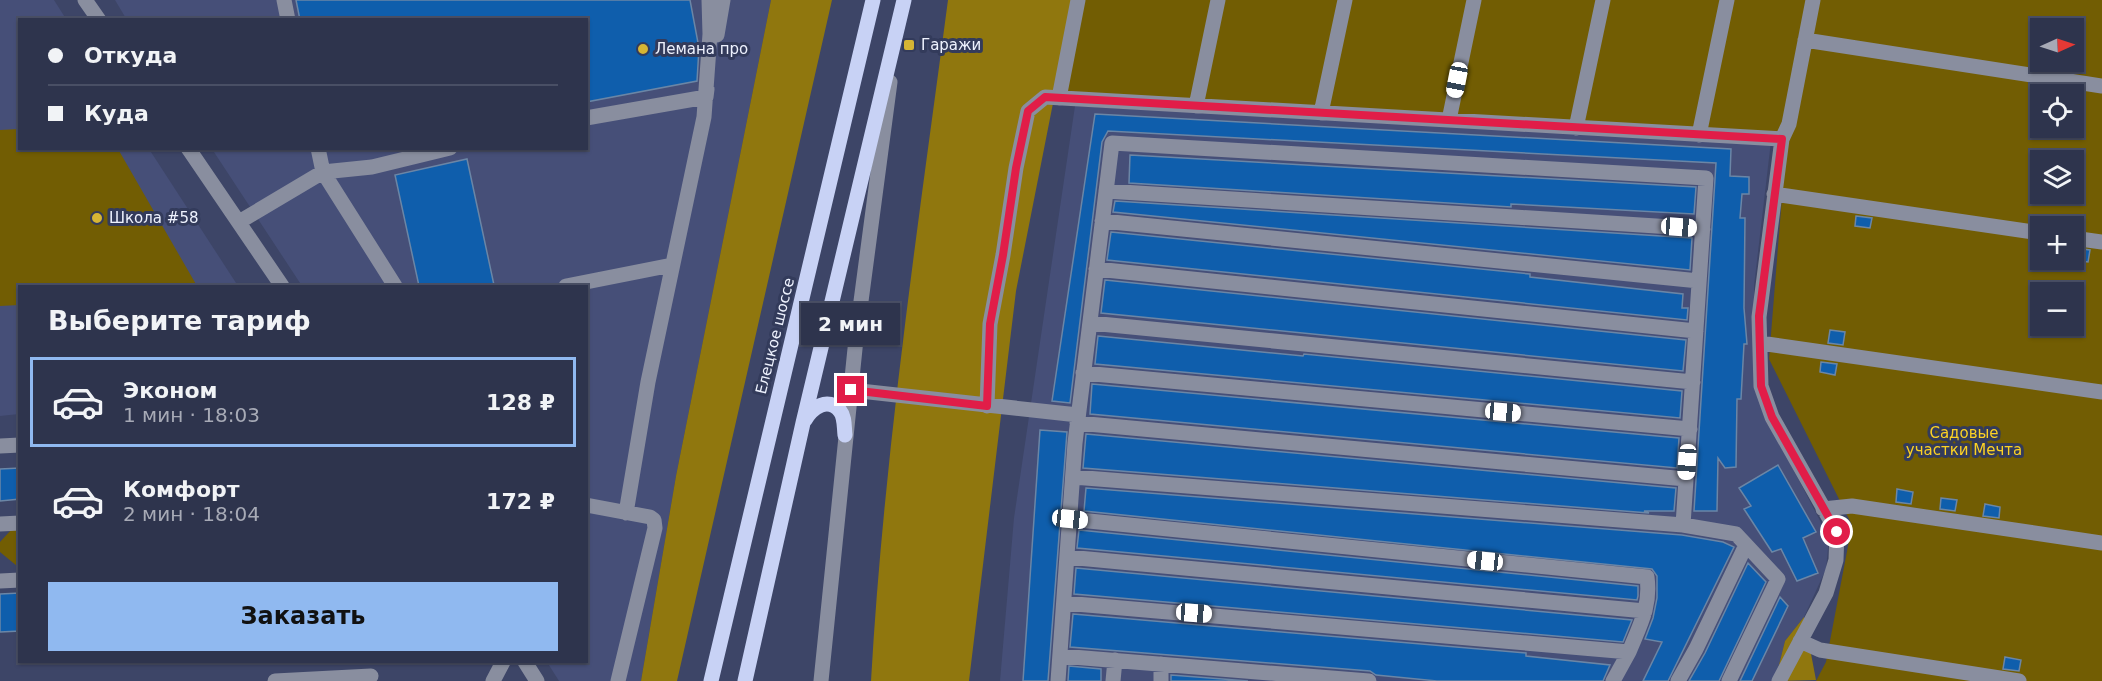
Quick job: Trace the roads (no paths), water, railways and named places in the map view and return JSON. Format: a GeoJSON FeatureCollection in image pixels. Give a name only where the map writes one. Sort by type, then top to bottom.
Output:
{"type":"FeatureCollection","features":[{"type":"Feature","properties":{"kind":"main road","name":"Елецкое шоссе"},"geometry":{"type":"LineString","coordinates":[[711,681],[873,0]]}},
{"type":"Feature","properties":{"kind":"main road"},"geometry":{"type":"LineString","coordinates":[[746,681],[803,423],[904,0]]}},
{"type":"Feature","properties":{"kind":"main road"},"geometry":{"type":"LineString","coordinates":[[803,423],[815,408],[822,404],[833,406],[839,410],[843,418],[845,435]]}},
{"type":"Feature","properties":{"kind":"street"},"geometry":{"type":"LineString","coordinates":[[86,0],[98,18]]}},
{"type":"Feature","properties":{"kind":"street"},"geometry":{"type":"LineString","coordinates":[[284,0],[288,18]]}},
{"type":"Feature","properties":{"kind":"street"},"geometry":{"type":"LineString","coordinates":[[626,513],[648,382],[704,117],[710,34],[709,0]]}},
{"type":"Feature","properties":{"kind":"street"},"geometry":{"type":"LineString","coordinates":[[706,97],[723,0]]}},
{"type":"Feature","properties":{"kind":"street"},"geometry":{"type":"LineString","coordinates":[[1059,98],[1078,0]]}},
{"type":"Feature","properties":{"kind":"street"},"geometry":{"type":"LineString","coordinates":[[1196,106],[1218,0]]}},
{"type":"Feature","properties":{"kind":"street"},"geometry":{"type":"LineString","coordinates":[[1321,113],[1345,0]]}},
{"type":"Feature","properties":{"kind":"street"},"geometry":{"type":"LineString","coordinates":[[1449,120],[1474,0]]}},
{"type":"Feature","properties":{"kind":"street"},"geometry":{"type":"LineString","coordinates":[[1576,128],[1603,0]]}},
{"type":"Feature","properties":{"kind":"street"},"geometry":{"type":"LineString","coordinates":[[1699,135],[1727,0]]}},
{"type":"Feature","properties":{"kind":"street"},"geometry":{"type":"LineString","coordinates":[[1779,681],[1813,621],[1826,593],[1836,560],[1837,532],[1772,417],[1761,386],[1759,316],[1774,194],[1782,139],[1789,124],[1813,0]]}},
{"type":"Feature","properties":{"kind":"street"},"geometry":{"type":"LineString","coordinates":[[821,681],[845,435],[897,29]]}},
{"type":"Feature","properties":{"kind":"street"},"geometry":{"type":"LineString","coordinates":[[1805,40],[2102,86]]}},
{"type":"Feature","properties":{"kind":"street"},"geometry":{"type":"LineString","coordinates":[[588,118],[706,97]]}},
{"type":"Feature","properties":{"kind":"street"},"geometry":{"type":"LineString","coordinates":[[987,406],[990,324],[1016,168],[1028,111],[1045,97],[1782,139]]}},
{"type":"Feature","properties":{"kind":"street"},"geometry":{"type":"LineString","coordinates":[[1058,681],[1072,477],[1112,143],[1706,178],[1683,525]]}},
{"type":"Feature","properties":{"kind":"street"},"geometry":{"type":"LineString","coordinates":[[189,150],[281,285]]}},
{"type":"Feature","properties":{"kind":"street"},"geometry":{"type":"LineString","coordinates":[[318,150],[323,172],[394,285]]}},
{"type":"Feature","properties":{"kind":"street"},"geometry":{"type":"LineString","coordinates":[[239,222],[323,172],[372,166],[441,150]]}},
{"type":"Feature","properties":{"kind":"street"},"geometry":{"type":"LineString","coordinates":[[1106,191],[1703,229]]}},
{"type":"Feature","properties":{"kind":"street"},"geometry":{"type":"LineString","coordinates":[[1774,194],[2030,232]]}},
{"type":"Feature","properties":{"kind":"street"},"geometry":{"type":"LineString","coordinates":[[1102,221],[1699,281]]}},
{"type":"Feature","properties":{"kind":"street"},"geometry":{"type":"LineString","coordinates":[[2084,240],[2102,242]]}},
{"type":"Feature","properties":{"kind":"street"},"geometry":{"type":"LineString","coordinates":[[571,285],[672,265]]}},
{"type":"Feature","properties":{"kind":"street"},"geometry":{"type":"LineString","coordinates":[[1096,269],[1696,331]]}},
{"type":"Feature","properties":{"kind":"street"},"geometry":{"type":"LineString","coordinates":[[1090,323],[1693,382]]}},
{"type":"Feature","properties":{"kind":"street"},"geometry":{"type":"LineString","coordinates":[[1760,343],[2102,392]]}},
{"type":"Feature","properties":{"kind":"street"},"geometry":{"type":"LineString","coordinates":[[1083,373],[1690,429]]}},
{"type":"Feature","properties":{"kind":"street"},"geometry":{"type":"LineString","coordinates":[[851,390],[1078,419],[1686,479]]}},
{"type":"Feature","properties":{"kind":"street"},"geometry":{"type":"LineString","coordinates":[[0,446],[18,445]]}},
{"type":"Feature","properties":{"kind":"street"},"geometry":{"type":"LineString","coordinates":[[1072,477],[1683,525],[1736,534],[1778,579],[1729,681]]}},
{"type":"Feature","properties":{"kind":"street"},"geometry":{"type":"LineString","coordinates":[[588,505],[650,517],[654,520],[655,528],[618,681]]}},
{"type":"Feature","properties":{"kind":"street"},"geometry":{"type":"LineString","coordinates":[[1823,509],[1852,506],[2102,543]]}},
{"type":"Feature","properties":{"kind":"street"},"geometry":{"type":"LineString","coordinates":[[1070,519],[1647,577],[1650,594],[1645,611],[1629,652],[1613,681]]}},
{"type":"Feature","properties":{"kind":"street"},"geometry":{"type":"LineString","coordinates":[[0,524],[18,523]]}},
{"type":"Feature","properties":{"kind":"street"},"geometry":{"type":"LineString","coordinates":[[1678,681],[1746,545]]}},
{"type":"Feature","properties":{"kind":"street"},"geometry":{"type":"LineString","coordinates":[[1067,557],[1645,611]]}},
{"type":"Feature","properties":{"kind":"street"},"geometry":{"type":"LineString","coordinates":[[0,580],[18,580]]}},
{"type":"Feature","properties":{"kind":"street"},"geometry":{"type":"LineString","coordinates":[[1064,603],[1629,652]]}},
{"type":"Feature","properties":{"kind":"street"},"geometry":{"type":"LineString","coordinates":[[1800,641],[1820,650],[2019,681]]}},
{"type":"Feature","properties":{"kind":"street"},"geometry":{"type":"LineString","coordinates":[[1060,656],[1161,664],[1212,675],[1369,681]]}},
{"type":"Feature","properties":{"kind":"street"},"geometry":{"type":"LineString","coordinates":[[1113,681],[1114,660]]}},
{"type":"Feature","properties":{"kind":"street"},"geometry":{"type":"LineString","coordinates":[[493,681],[502,663]]}},
{"type":"Feature","properties":{"kind":"street"},"geometry":{"type":"LineString","coordinates":[[526,663],[537,681]]}},
{"type":"Feature","properties":{"kind":"street"},"geometry":{"type":"LineString","coordinates":[[1161,664],[1161,681]]}},
{"type":"Feature","properties":{"kind":"street"},"geometry":{"type":"LineString","coordinates":[[275,681],[370,673]]}},
{"type":"Feature","properties":{"kind":"place","name":"Гаражи"},"geometry":{"type":"Point","coordinates":[909,45]}},
{"type":"Feature","properties":{"kind":"place","name":"Лемана про"},"geometry":{"type":"Point","coordinates":[643,49]}},
{"type":"Feature","properties":{"kind":"place","name":"Школа #58"},"geometry":{"type":"Point","coordinates":[97,218]}},
{"type":"Feature","properties":{"kind":"park label","name":"Садовые участки Мечта"},"geometry":{"type":"Point","coordinates":[1964,442]}}]}
